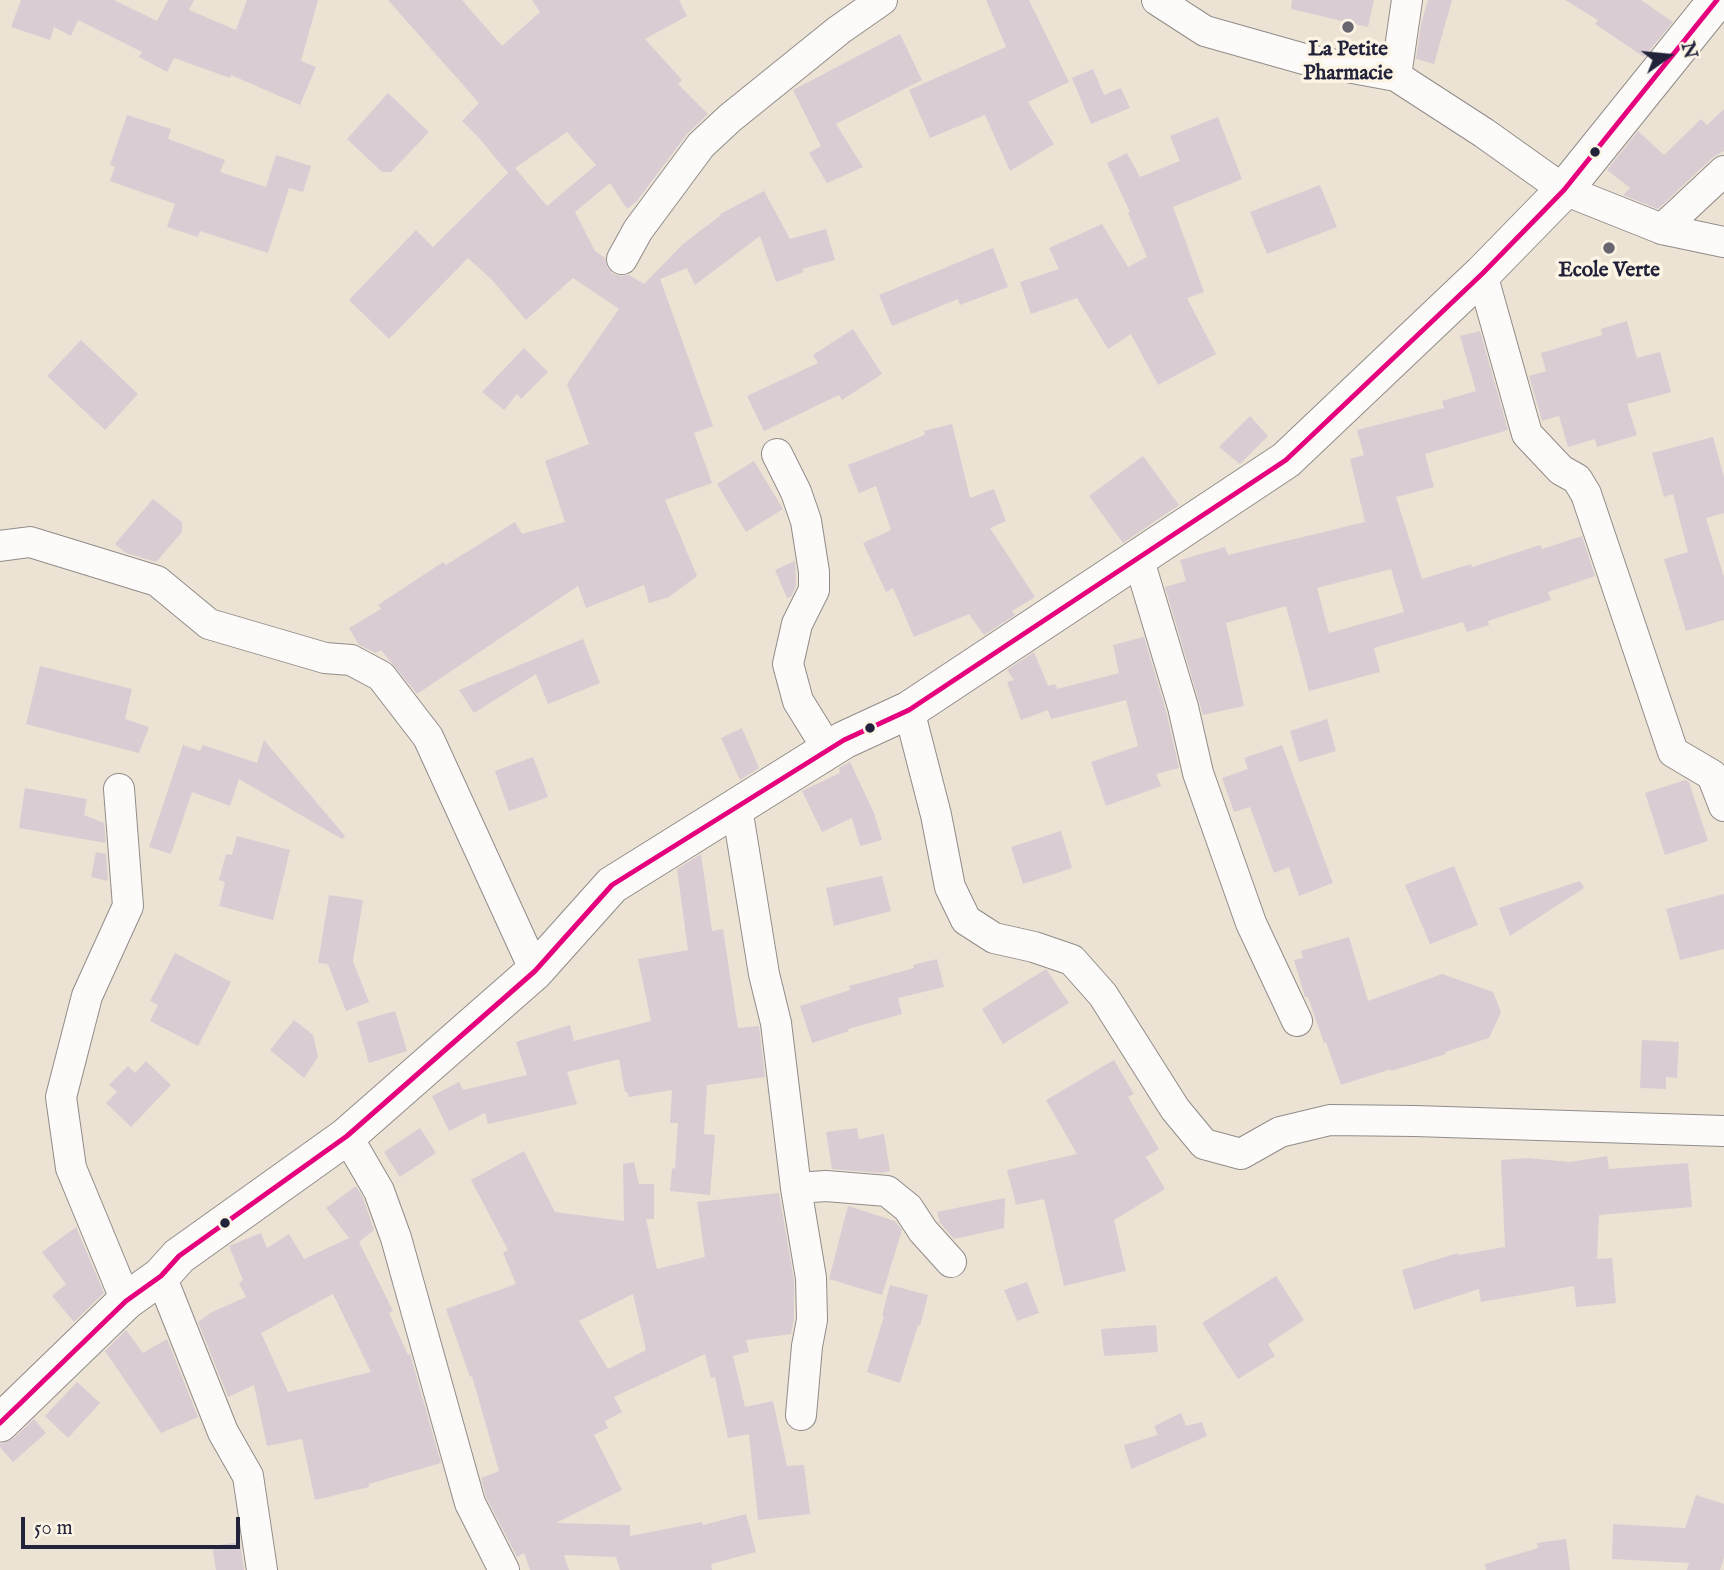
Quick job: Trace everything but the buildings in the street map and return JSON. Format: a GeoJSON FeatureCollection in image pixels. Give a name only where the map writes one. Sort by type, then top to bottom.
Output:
{"type":"FeatureCollection","features":[{"type":"Feature","properties":{"kind":"street"},"geometry":{"type":"LineString","coordinates":[[622,259],[638,230],[701,145],[730,118],[829,38],[882,0]]}},
{"type":"Feature","properties":{"kind":"street"},"geometry":{"type":"LineString","coordinates":[[1157,0],[1205,31],[1304,59],[1396,76],[1564,190],[1662,229],[1724,243]]}},
{"type":"Feature","properties":{"kind":"street"},"geometry":{"type":"LineString","coordinates":[[1396,76],[1407,0]]}},
{"type":"Feature","properties":{"kind":"street"},"geometry":{"type":"LineString","coordinates":[[0,1423],[126,1301],[161,1276],[179,1256],[347,1136],[535,971],[612,885],[844,740],[909,709],[1286,460],[1482,274],[1564,190],[1717,0]]}},
{"type":"Feature","properties":{"kind":"street"},"geometry":{"type":"LineString","coordinates":[[1662,229],[1724,171]]}},
{"type":"Feature","properties":{"kind":"street"},"geometry":{"type":"LineString","coordinates":[[1482,274],[1527,434],[1561,470],[1577,479],[1586,494],[1673,752],[1712,775],[1724,806]]}},
{"type":"Feature","properties":{"kind":"street"},"geometry":{"type":"LineString","coordinates":[[778,454],[806,521],[814,572],[814,590],[797,624],[788,664],[798,701],[829,751]]}},
{"type":"Feature","properties":{"kind":"street"},"geometry":{"type":"LineString","coordinates":[[0,546],[30,542],[157,581],[209,624],[325,658],[351,660],[381,676],[428,737],[535,971]]}},
{"type":"Feature","properties":{"kind":"street"},"geometry":{"type":"LineString","coordinates":[[1139,556],[1183,707],[1198,773],[1251,923],[1297,1020]]}},
{"type":"Feature","properties":{"kind":"street"},"geometry":{"type":"LineString","coordinates":[[909,709],[936,815],[950,887],[966,920],[994,938],[1034,947],[1072,960],[1103,995],[1175,1109],[1204,1144],[1241,1154],[1280,1132],[1330,1120],[1724,1131]]}},
{"type":"Feature","properties":{"kind":"street"},"geometry":{"type":"LineString","coordinates":[[119,789],[128,906],[87,996],[61,1097],[71,1168],[126,1301]]}},
{"type":"Feature","properties":{"kind":"street"},"geometry":{"type":"LineString","coordinates":[[737,808],[764,974],[775,1023],[796,1188],[811,1278],[812,1320],[801,1415]]}},
{"type":"Feature","properties":{"kind":"street"},"geometry":{"type":"LineString","coordinates":[[347,1136],[379,1191],[396,1238],[470,1503],[503,1570]]}},
{"type":"Feature","properties":{"kind":"street"},"geometry":{"type":"LineString","coordinates":[[796,1188],[826,1186],[887,1191],[908,1208],[923,1231],[951,1262]]}},
{"type":"Feature","properties":{"kind":"street"},"geometry":{"type":"LineString","coordinates":[[161,1276],[223,1432],[248,1476],[262,1570]]}},
{"type":"Feature","properties":{"kind":"transit line"},"geometry":{"type":"LineString","coordinates":[[0,1423],[126,1301],[161,1276],[179,1256],[347,1136],[535,971],[612,885],[844,740],[909,710],[1286,460],[1482,274],[1564,190],[1717,0]]}},
{"type":"Feature","properties":{"kind":"place","name":"La Petite Pharmacie"},"geometry":{"type":"Point","coordinates":[1348,27]}},
{"type":"Feature","properties":{"kind":"place","name":"Ecole Verte"},"geometry":{"type":"Point","coordinates":[1609,248]}}]}
